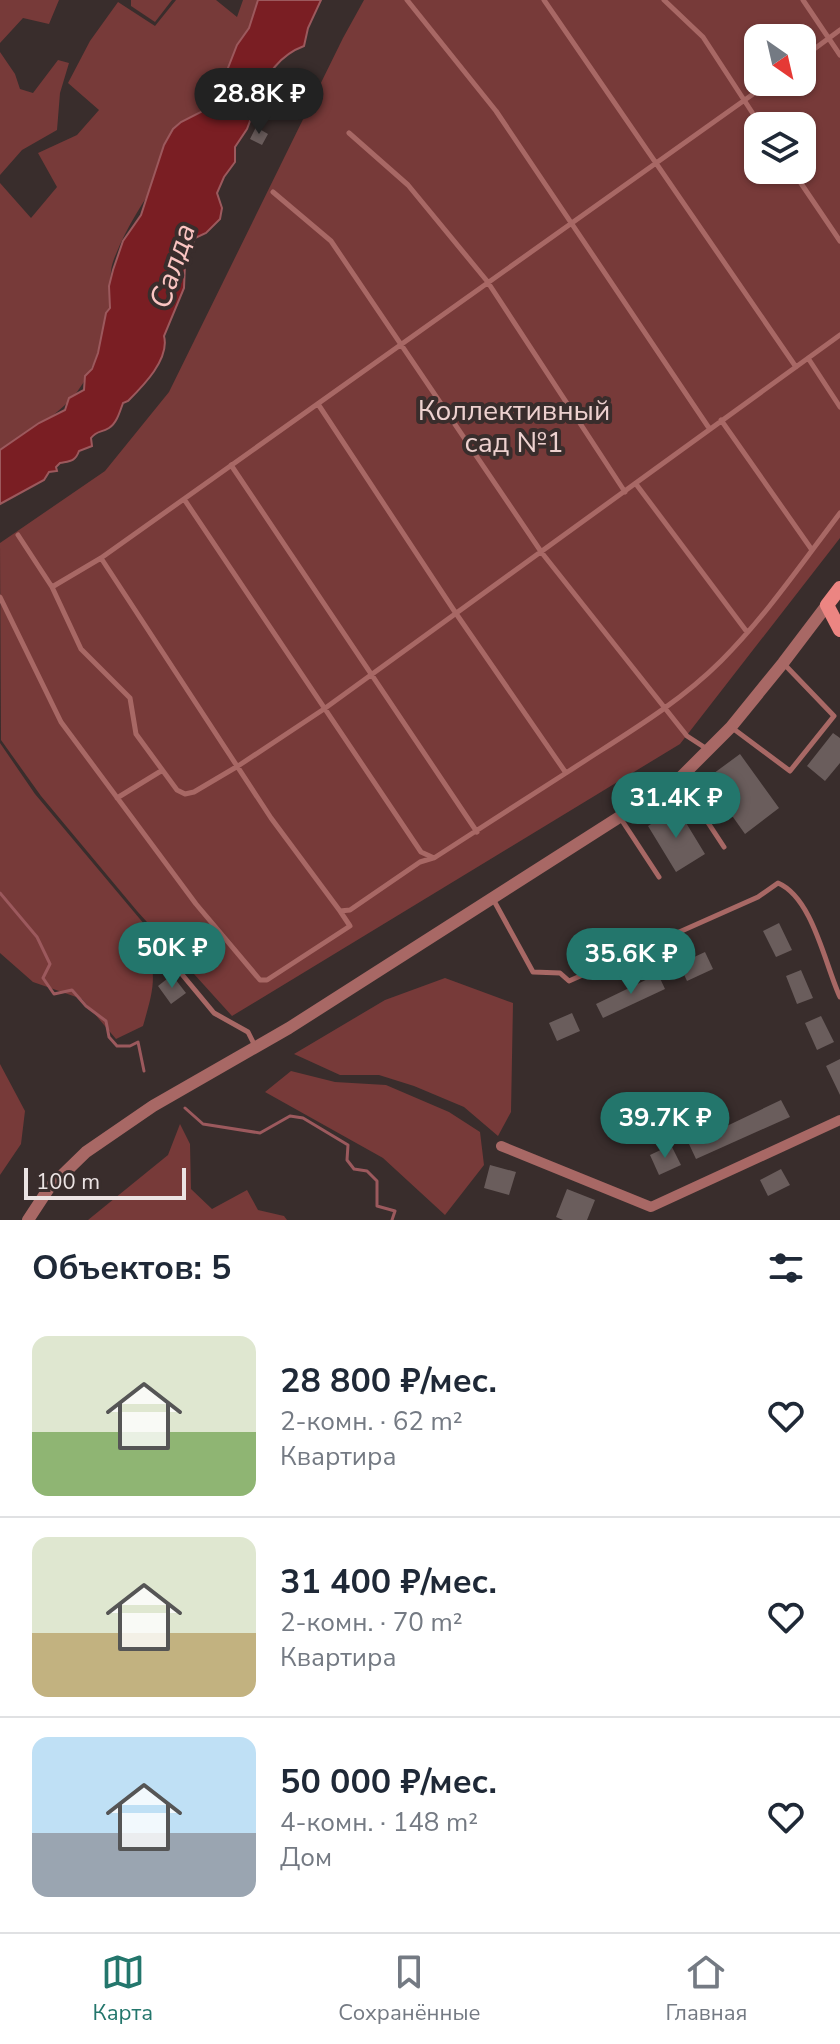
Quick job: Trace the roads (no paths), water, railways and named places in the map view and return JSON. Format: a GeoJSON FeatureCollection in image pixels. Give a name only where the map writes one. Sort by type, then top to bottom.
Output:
{"type":"FeatureCollection","features":[{"type":"Feature","properties":{"kind":"main road"},"geometry":{"type":"LineString","coordinates":[[840,588],[827,605],[840,630]]}},
{"type":"Feature","properties":{"kind":"street"},"geometry":{"type":"LineString","coordinates":[[28,1220],[49,1188],[86,1152],[153,1106],[256,1047],[621,819],[679,779],[731,727],[827,605]]}},
{"type":"Feature","properties":{"kind":"street"},"geometry":{"type":"LineString","coordinates":[[501,1146],[651,1207],[840,1120]]}},
{"type":"Feature","properties":{"kind":"lane"},"geometry":{"type":"LineString","coordinates":[[407,0],[496,111],[709,428]]}},
{"type":"Feature","properties":{"kind":"lane"},"geometry":{"type":"LineString","coordinates":[[544,0],[796,367]]}},
{"type":"Feature","properties":{"kind":"lane"},"geometry":{"type":"LineString","coordinates":[[664,0],[703,37],[751,112]]}},
{"type":"Feature","properties":{"kind":"lane"},"geometry":{"type":"LineString","coordinates":[[803,0],[840,55]]}},
{"type":"Feature","properties":{"kind":"lane"},"geometry":{"type":"LineString","coordinates":[[816,47],[840,30]]}},
{"type":"Feature","properties":{"kind":"lane"},"geometry":{"type":"LineString","coordinates":[[52,587],[101,558],[751,96]]}},
{"type":"Feature","properties":{"kind":"lane"},"geometry":{"type":"LineString","coordinates":[[349,133],[408,185],[487,281],[625,492]]}},
{"type":"Feature","properties":{"kind":"lane"},"geometry":{"type":"LineString","coordinates":[[801,184],[840,241]]}},
{"type":"Feature","properties":{"kind":"lane"},"geometry":{"type":"LineString","coordinates":[[273,192],[331,241],[542,553],[687,736],[708,749]]}},
{"type":"Feature","properties":{"kind":"lane"},"geometry":{"type":"LineString","coordinates":[[18,535],[52,587],[81,649],[130,698],[136,734],[161,771],[177,790],[185,794],[194,792],[324,709],[840,335]]}},
{"type":"Feature","properties":{"kind":"lane"},"geometry":{"type":"LineString","coordinates":[[808,358],[840,407]]}},
{"type":"Feature","properties":{"kind":"lane"},"geometry":{"type":"LineString","coordinates":[[318,404],[566,773]]}},
{"type":"Feature","properties":{"kind":"lane"},"geometry":{"type":"LineString","coordinates":[[721,420],[812,550]]}},
{"type":"Feature","properties":{"kind":"lane"},"geometry":{"type":"LineString","coordinates":[[231,465],[477,832]]}},
{"type":"Feature","properties":{"kind":"lane"},"geometry":{"type":"LineString","coordinates":[[636,484],[747,632]]}},
{"type":"Feature","properties":{"kind":"lane"},"geometry":{"type":"LineString","coordinates":[[184,499],[421,852],[434,858]]}},
{"type":"Feature","properties":{"kind":"lane"},"geometry":{"type":"LineString","coordinates":[[340,911],[350,910],[420,862],[434,858],[477,832],[665,708],[719,663],[747,632],[840,513]]}},
{"type":"Feature","properties":{"kind":"lane"},"geometry":{"type":"LineString","coordinates":[[0,597],[61,722],[196,904],[260,980],[267,980],[350,926],[271,818],[101,558]]}},
{"type":"Feature","properties":{"kind":"lane"},"geometry":{"type":"LineString","coordinates":[[731,727],[790,771],[834,716],[783,663]]}},
{"type":"Feature","properties":{"kind":"lane"},"geometry":{"type":"LineString","coordinates":[[117,798],[161,771]]}},
{"type":"Feature","properties":{"kind":"lane"},"geometry":{"type":"LineString","coordinates":[[679,779],[724,847]]}},
{"type":"Feature","properties":{"kind":"lane"},"geometry":{"type":"LineString","coordinates":[[621,819],[659,877]]}},
{"type":"Feature","properties":{"kind":"lane"},"geometry":{"type":"LineString","coordinates":[[492,898],[533,972],[560,973],[569,981],[758,897],[778,883],[785,886],[811,918],[840,997]]}},
{"type":"Feature","properties":{"kind":"lane"},"geometry":{"type":"LineString","coordinates":[[156,962],[175,966],[214,1013],[248,1032],[256,1047]]}},
{"type":"Feature","properties":{"kind":"water","name":"Салда"},"geometry":{"type":"Polygon","coordinates":[[[258,0],[321,0],[308,28],[304,46],[281,60],[270,74],[266,90],[269,98],[265,104],[256,105],[247,129],[235,147],[235,162],[217,193],[222,208],[220,219],[206,233],[195,238],[185,264],[184,288],[164,336],[165,345],[159,363],[141,388],[123,403],[112,426],[91,438],[92,446],[79,451],[72,460],[60,463],[57,471],[49,472],[44,480],[0,504],[0,450],[39,423],[65,410],[69,398],[84,390],[85,376],[92,369],[98,353],[106,313],[110,308],[109,286],[113,270],[123,241],[141,215],[164,145],[173,129],[201,112],[217,96],[237,45],[249,28],[258,0]]]}},
{"type":"Feature","properties":{"kind":"waterway"},"geometry":{"type":"LineString","coordinates":[[0,893],[37,937],[50,964],[43,978],[54,994],[72,990],[106,1021],[109,1037],[117,1046],[130,1046],[138,1042],[144,1071]]}},
{"type":"Feature","properties":{"kind":"waterway"},"geometry":{"type":"LineString","coordinates":[[185,1108],[203,1124],[260,1133],[290,1116],[303,1118],[348,1145],[347,1160],[354,1169],[367,1171],[377,1181],[377,1206],[395,1211],[392,1220]]}},
{"type":"Feature","properties":{"kind":"park label","name":"Коллективный сад №1"},"geometry":{"type":"Point","coordinates":[514,427]}}]}
